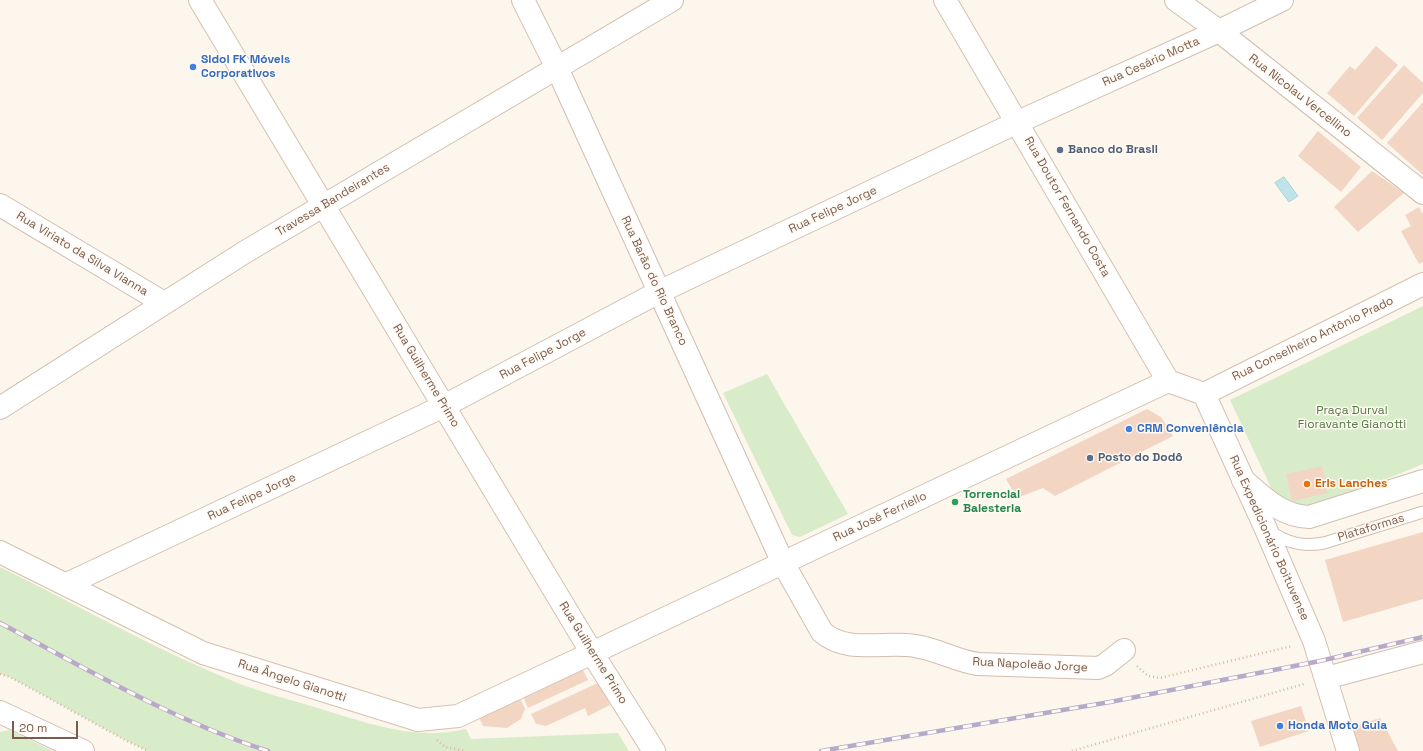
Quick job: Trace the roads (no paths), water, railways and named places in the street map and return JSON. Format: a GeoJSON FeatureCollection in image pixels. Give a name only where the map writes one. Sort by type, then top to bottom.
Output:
{"type":"FeatureCollection","features":[{"type":"Feature","properties":{"kind":"street","name":"Rua Guilherme Primo"},"geometry":{"type":"LineString","coordinates":[[200,0],[592,653],[654,751]]}},
{"type":"Feature","properties":{"kind":"street","name":"Rua Barão do Rio Branco"},"geometry":{"type":"LineString","coordinates":[[523,0],[557,68],[783,563]]}},
{"type":"Feature","properties":{"kind":"street","name":"Travessa Bandeirantes"},"geometry":{"type":"LineString","coordinates":[[0,408],[164,303],[323,206],[672,0]]}},
{"type":"Feature","properties":{"kind":"street","name":"Rua Doutor Fernando Costa"},"geometry":{"type":"LineString","coordinates":[[945,0],[1018,122],[1168,381]]}},
{"type":"Feature","properties":{"kind":"street","name":"Rua Nicolau Vercellino"},"geometry":{"type":"LineString","coordinates":[[1176,0],[1219,31],[1423,193]]}},
{"type":"Feature","properties":{"kind":"street","name":"Rua Cesário Motta"},"geometry":{"type":"LineString","coordinates":[[1018,122],[1219,31],[1282,0]]}},
{"type":"Feature","properties":{"kind":"street","name":"Rua Felipe Jorge"},"geometry":{"type":"LineString","coordinates":[[67,584],[444,406],[659,292],[1018,122]]}},
{"type":"Feature","properties":{"kind":"street","name":"Rua Viriato da Silva Vianna"},"geometry":{"type":"LineString","coordinates":[[0,205],[164,303]]}},
{"type":"Feature","properties":{"kind":"street","name":"Rua Conselheiro Antônio Prado"},"geometry":{"type":"LineString","coordinates":[[1204,394],[1423,284]]}},
{"type":"Feature","properties":{"kind":"street"},"geometry":{"type":"LineString","coordinates":[[1168,381],[1204,394]]}},
{"type":"Feature","properties":{"kind":"street","name":"Rua José Ferriello"},"geometry":{"type":"LineString","coordinates":[[592,653],[1168,381]]}},
{"type":"Feature","properties":{"kind":"street","name":"Rua Expedicionário Boituvense"},"geometry":{"type":"LineString","coordinates":[[1204,394],[1265,527],[1314,641],[1348,751]]}},
{"type":"Feature","properties":{"kind":"street"},"geometry":{"type":"LineString","coordinates":[[1243,480],[1282,511],[1298,516],[1309,517],[1423,482]]}},
{"type":"Feature","properties":{"kind":"street","name":"Rua Ângelo Gianotti"},"geometry":{"type":"LineString","coordinates":[[0,552],[203,653],[418,720],[458,716],[592,653]]}},
{"type":"Feature","properties":{"kind":"street","name":"Rua Napoleão Jorge"},"geometry":{"type":"LineString","coordinates":[[783,563],[822,632],[830,639],[838,642],[914,646],[959,660],[978,664],[1090,668],[1105,665],[1124,650]]}},
{"type":"Feature","properties":{"kind":"street"},"geometry":{"type":"LineString","coordinates":[[1323,670],[1423,652]]}},
{"type":"Feature","properties":{"kind":"street"},"geometry":{"type":"LineString","coordinates":[[0,712],[83,751]]}},
{"type":"Feature","properties":{"kind":"lane","name":"Plataformas"},"geometry":{"type":"LineString","coordinates":[[1265,527],[1287,541],[1305,545],[1318,544],[1423,512]]}},
{"type":"Feature","properties":{"kind":"water"},"geometry":{"type":"Polygon","coordinates":[[[1284,177],[1298,196],[1289,202],[1275,183],[1284,177]]]}},
{"type":"Feature","properties":{"kind":"railway"},"geometry":{"type":"LineString","coordinates":[[0,623],[131,693],[199,725],[268,751]]}},
{"type":"Feature","properties":{"kind":"railway"},"geometry":{"type":"LineString","coordinates":[[821,751],[1110,702],[1320,661],[1423,637]]}},
{"type":"Feature","properties":{"kind":"place","name":"Sidol FK Móveis Corporativos"},"geometry":{"type":"Point","coordinates":[193,67]}},
{"type":"Feature","properties":{"kind":"place","name":"Banco do Brasil"},"geometry":{"type":"Point","coordinates":[1060,150]}},
{"type":"Feature","properties":{"kind":"place","name":"CRM Conveniência"},"geometry":{"type":"Point","coordinates":[1129,429]}},
{"type":"Feature","properties":{"kind":"place","name":"Posto do Dodô"},"geometry":{"type":"Point","coordinates":[1090,458]}},
{"type":"Feature","properties":{"kind":"place","name":"Eris Lanches"},"geometry":{"type":"Point","coordinates":[1307,484]}},
{"type":"Feature","properties":{"kind":"place","name":"Torrencial Balesteria"},"geometry":{"type":"Point","coordinates":[955,502]}},
{"type":"Feature","properties":{"kind":"place","name":"Honda Moto Guia"},"geometry":{"type":"Point","coordinates":[1280,726]}},
{"type":"Feature","properties":{"kind":"park label","name":"Praça Durval Fioravante Gianotti"},"geometry":{"type":"Point","coordinates":[1352,418]}}]}
